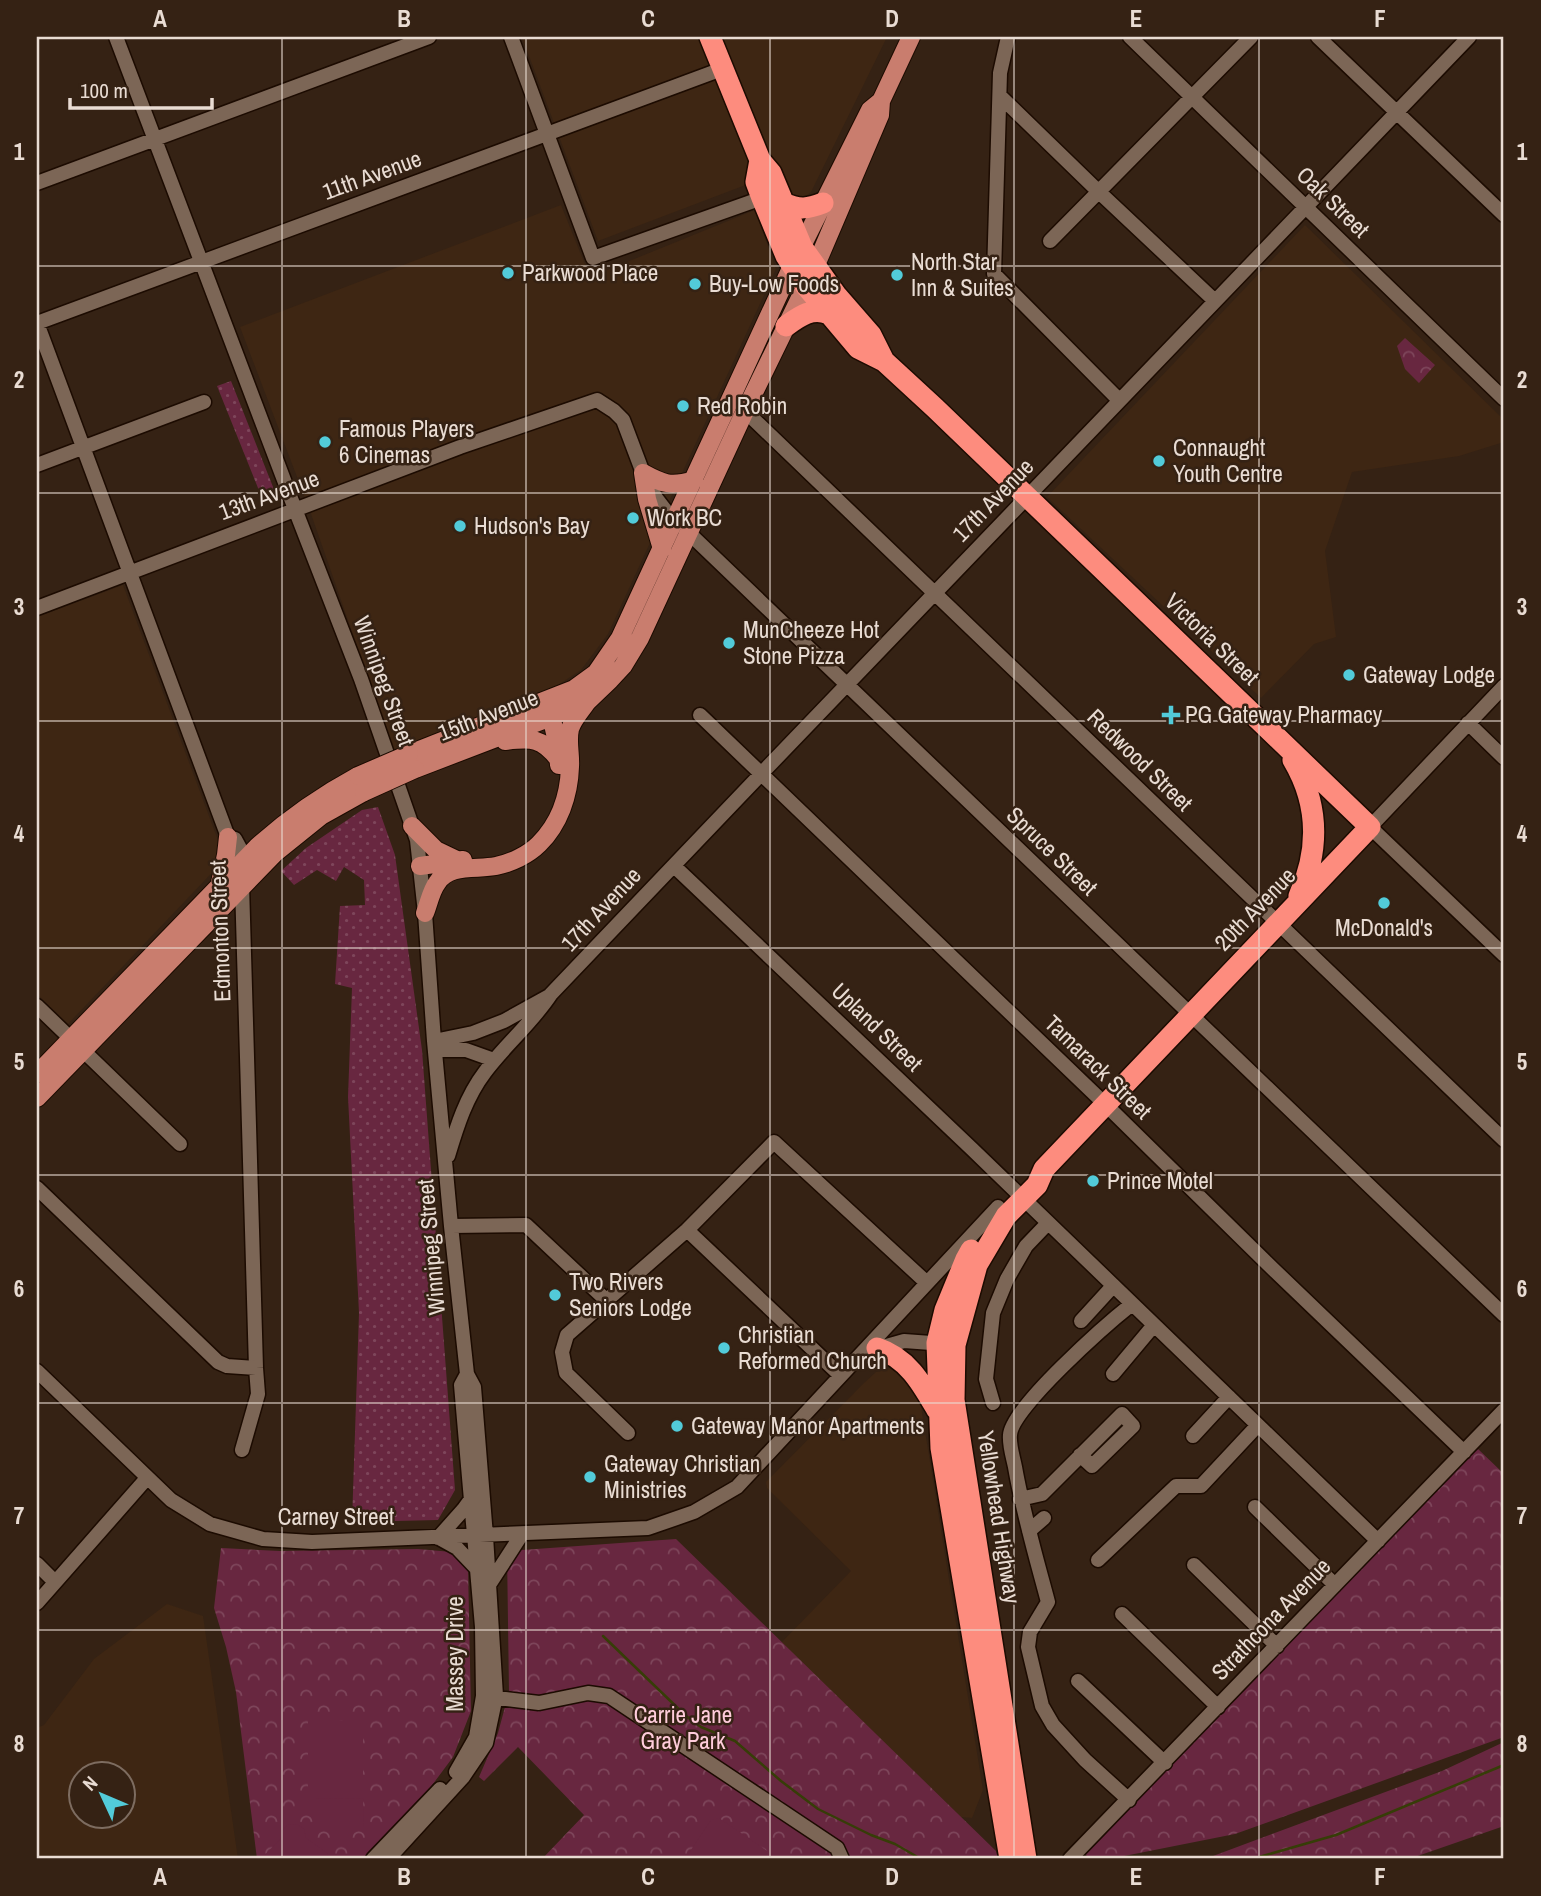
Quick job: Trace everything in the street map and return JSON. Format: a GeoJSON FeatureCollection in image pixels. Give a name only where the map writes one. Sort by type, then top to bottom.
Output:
{"type":"FeatureCollection","features":[{"type":"Feature","properties":{"kind":"highway","name":"Victoria Street"},"geometry":{"type":"LineString","coordinates":[[710,37],[760,160],[771,173],[802,247],[837,296],[872,335],[884,361]]}},
{"type":"Feature","properties":{"kind":"highway","name":"Victoria Street"},"geometry":{"type":"LineString","coordinates":[[760,160],[756,182],[775,232],[792,266],[858,348],[884,361],[1370,827]]}},
{"type":"Feature","properties":{"kind":"highway"},"geometry":{"type":"LineString","coordinates":[[784,203],[795,208],[809,208],[823,203]]}},
{"type":"Feature","properties":{"kind":"highway"},"geometry":{"type":"LineString","coordinates":[[786,326],[810,312],[820,310],[829,314]]}},
{"type":"Feature","properties":{"kind":"highway"},"geometry":{"type":"LineString","coordinates":[[1285,746],[1303,776],[1314,818],[1314,847],[1309,875],[1295,905]]}},
{"type":"Feature","properties":{"kind":"highway","name":"20th Avenue"},"geometry":{"type":"LineString","coordinates":[[998,1207],[1019,1195],[1028,1176],[1044,1169],[1370,827]]}},
{"type":"Feature","properties":{"kind":"highway","name":"Yellowhead Highway"},"geometry":{"type":"LineString","coordinates":[[1010,1859],[941,1448],[938,1412],[946,1344],[977,1265],[1019,1195]]}},
{"type":"Feature","properties":{"kind":"highway","name":"Yellowhead Highway"},"geometry":{"type":"LineString","coordinates":[[998,1207],[965,1259],[945,1310],[946,1344],[1026,1859]]}},
{"type":"Feature","properties":{"kind":"highway"},"geometry":{"type":"LineString","coordinates":[[869,1351],[890,1353],[917,1376],[938,1412]]}},
{"type":"Feature","properties":{"kind":"main road"},"geometry":{"type":"LineString","coordinates":[[881,101],[911,37]]}},
{"type":"Feature","properties":{"kind":"main road","name":"15th Avenue"},"geometry":{"type":"LineString","coordinates":[[37,1098],[77,1045],[243,861],[288,820],[314,801],[550,708],[587,702],[610,680],[635,648],[682,526],[694,480],[792,266],[870,110],[881,101]]}},
{"type":"Feature","properties":{"kind":"main road","name":"15th Avenue"},"geometry":{"type":"LineString","coordinates":[[412,761],[477,746],[550,708],[596,673],[620,638],[662,549],[682,526],[745,411],[816,265],[880,115],[881,101]]}},
{"type":"Feature","properties":{"kind":"main road"},"geometry":{"type":"LineString","coordinates":[[643,473],[668,485],[694,480]]}},
{"type":"Feature","properties":{"kind":"main road"},"geometry":{"type":"LineString","coordinates":[[643,473],[647,499],[662,549]]}},
{"type":"Feature","properties":{"kind":"main road"},"geometry":{"type":"LineString","coordinates":[[425,913],[434,888],[442,877],[452,871],[496,866],[515,860],[537,846],[553,827],[566,800],[570,769],[570,731],[587,702]]}},
{"type":"Feature","properties":{"kind":"main road"},"geometry":{"type":"LineString","coordinates":[[420,866],[495,856],[511,851],[530,839],[545,823],[557,797],[559,760],[550,708]]}},
{"type":"Feature","properties":{"kind":"main road"},"geometry":{"type":"LineString","coordinates":[[477,746],[533,739],[547,746],[559,760]]}},
{"type":"Feature","properties":{"kind":"main road","name":"15th Avenue"},"geometry":{"type":"LineString","coordinates":[[37,1074],[77,1045],[298,834],[361,784]]}},
{"type":"Feature","properties":{"kind":"main road"},"geometry":{"type":"LineString","coordinates":[[412,826],[436,850],[459,861]]}},
{"type":"Feature","properties":{"kind":"main road"},"geometry":{"type":"LineString","coordinates":[[219,887],[228,836]]}},
{"type":"Feature","properties":{"kind":"street","name":"Winnipeg Street"},"geometry":{"type":"LineString","coordinates":[[116,37],[361,679],[416,840],[425,913],[451,1226],[467,1374],[474,1387],[480,1536]]}},
{"type":"Feature","properties":{"kind":"street"},"geometry":{"type":"LineString","coordinates":[[37,183],[429,37]]}},
{"type":"Feature","properties":{"kind":"street"},"geometry":{"type":"LineString","coordinates":[[511,37],[593,258],[762,198]]}},
{"type":"Feature","properties":{"kind":"street"},"geometry":{"type":"LineString","coordinates":[[1008,37],[1000,73],[994,274],[1119,400]]}},
{"type":"Feature","properties":{"kind":"street","name":"Oak Street"},"geometry":{"type":"LineString","coordinates":[[1130,37],[1504,399]]}},
{"type":"Feature","properties":{"kind":"street"},"geometry":{"type":"LineString","coordinates":[[1050,241],[1251,37]]}},
{"type":"Feature","properties":{"kind":"street"},"geometry":{"type":"LineString","coordinates":[[1318,37],[1504,215]]}},
{"type":"Feature","properties":{"kind":"street","name":"17th Avenue"},"geometry":{"type":"LineString","coordinates":[[446,1163],[466,1104],[483,1075],[539,1013],[551,995],[1469,37]]}},
{"type":"Feature","properties":{"kind":"street","name":"11th Avenue"},"geometry":{"type":"LineString","coordinates":[[37,323],[722,69]]}},
{"type":"Feature","properties":{"kind":"street"},"geometry":{"type":"LineString","coordinates":[[1000,96],[1215,301]]}},
{"type":"Feature","properties":{"kind":"street","name":"Edmonton Street"},"geometry":{"type":"LineString","coordinates":[[37,323],[228,836],[234,839],[241,850],[258,1394],[242,1450]]}},
{"type":"Feature","properties":{"kind":"street","name":"13th Avenue"},"geometry":{"type":"LineString","coordinates":[[37,608],[460,447],[597,400]]}},
{"type":"Feature","properties":{"kind":"street","name":"Spruce Street"},"geometry":{"type":"LineString","coordinates":[[597,400],[623,419],[643,473],[656,498],[682,526],[1504,1315]]}},
{"type":"Feature","properties":{"kind":"street"},"geometry":{"type":"LineString","coordinates":[[37,465],[204,402]]}},
{"type":"Feature","properties":{"kind":"street","name":"Redwood Street"},"geometry":{"type":"LineString","coordinates":[[745,411],[1504,1140]]}},
{"type":"Feature","properties":{"kind":"street","name":"20th Avenue"},"geometry":{"type":"LineString","coordinates":[[1370,827],[1504,686]]}},
{"type":"Feature","properties":{"kind":"street","name":"Tamarack Street"},"geometry":{"type":"LineString","coordinates":[[699,715],[1464,1452]]}},
{"type":"Feature","properties":{"kind":"street"},"geometry":{"type":"LineString","coordinates":[[1468,723],[1504,758]]}},
{"type":"Feature","properties":{"kind":"street","name":"Victoria Street"},"geometry":{"type":"LineString","coordinates":[[1370,827],[1504,955]]}},
{"type":"Feature","properties":{"kind":"street","name":"Upland Street"},"geometry":{"type":"LineString","coordinates":[[674,866],[1378,1541]]}},
{"type":"Feature","properties":{"kind":"street","name":"17th Avenue"},"geometry":{"type":"LineString","coordinates":[[434,1045],[504,1021],[551,995]]}},
{"type":"Feature","properties":{"kind":"street"},"geometry":{"type":"LineString","coordinates":[[37,1006],[180,1144]]}},
{"type":"Feature","properties":{"kind":"street"},"geometry":{"type":"LineString","coordinates":[[434,1045],[466,1050],[494,1060]]}},
{"type":"Feature","properties":{"kind":"street"},"geometry":{"type":"LineString","coordinates":[[628,1433],[566,1373],[562,1352],[567,1335],[687,1230],[774,1142],[926,1282]]}},
{"type":"Feature","properties":{"kind":"street"},"geometry":{"type":"LineString","coordinates":[[37,1188],[218,1362],[227,1366],[256,1368]]}},
{"type":"Feature","properties":{"kind":"street","name":"20th Avenue"},"geometry":{"type":"LineString","coordinates":[[480,1536],[648,1528],[694,1512],[737,1487],[840,1375],[869,1351],[926,1282],[998,1207]]}},
{"type":"Feature","properties":{"kind":"street"},"geometry":{"type":"LineString","coordinates":[[993,1403],[986,1379],[993,1313],[1007,1279],[1026,1246],[1048,1223]]}},
{"type":"Feature","properties":{"kind":"street"},"geometry":{"type":"LineString","coordinates":[[451,1226],[526,1225],[606,1300]]}},
{"type":"Feature","properties":{"kind":"street"},"geometry":{"type":"LineString","coordinates":[[687,1230],[840,1375]]}},
{"type":"Feature","properties":{"kind":"street"},"geometry":{"type":"LineString","coordinates":[[1081,1321],[1113,1286]]}},
{"type":"Feature","properties":{"kind":"street"},"geometry":{"type":"LineString","coordinates":[[1129,1800],[1085,1760],[1053,1725],[1042,1706],[1028,1647],[1030,1632],[1048,1602],[1020,1499],[1009,1434],[1015,1419],[1052,1377],[1098,1332],[1132,1304]]}},
{"type":"Feature","properties":{"kind":"street"},"geometry":{"type":"LineString","coordinates":[[1113,1374],[1154,1325]]}},
{"type":"Feature","properties":{"kind":"street"},"geometry":{"type":"LineString","coordinates":[[869,1351],[904,1341],[946,1344]]}},
{"type":"Feature","properties":{"kind":"street","name":"Carney Street"},"geometry":{"type":"LineString","coordinates":[[37,1371],[171,1500],[210,1524],[263,1539],[312,1542],[480,1536]]}},
{"type":"Feature","properties":{"kind":"street","name":"Winnipeg Street"},"geometry":{"type":"LineString","coordinates":[[467,1374],[461,1385],[471,1499],[480,1536]]}},
{"type":"Feature","properties":{"kind":"street"},"geometry":{"type":"LineString","coordinates":[[1193,1436],[1229,1397]]}},
{"type":"Feature","properties":{"kind":"street","name":"Strathcona Avenue"},"geometry":{"type":"LineString","coordinates":[[1070,1859],[1504,1410]]}},
{"type":"Feature","properties":{"kind":"street"},"geometry":{"type":"LineString","coordinates":[[1098,1560],[1176,1486],[1202,1486],[1258,1425]]}},
{"type":"Feature","properties":{"kind":"street"},"geometry":{"type":"LineString","coordinates":[[1020,1499],[1042,1494],[1080,1455]]}},
{"type":"Feature","properties":{"kind":"street"},"geometry":{"type":"LineString","coordinates":[[37,1603],[148,1478]]}},
{"type":"Feature","properties":{"kind":"street"},"geometry":{"type":"LineString","coordinates":[[471,1499],[438,1538],[457,1548],[477,1569]]}},
{"type":"Feature","properties":{"kind":"street"},"geometry":{"type":"LineString","coordinates":[[1255,1507],[1335,1585]]}},
{"type":"Feature","properties":{"kind":"street"},"geometry":{"type":"LineString","coordinates":[[1029,1531],[1044,1518]]}},
{"type":"Feature","properties":{"kind":"street"},"geometry":{"type":"LineString","coordinates":[[489,1586],[522,1534]]}},
{"type":"Feature","properties":{"kind":"street","name":"Massey Drive"},"geometry":{"type":"LineString","coordinates":[[480,1536],[477,1569],[489,1697]]}},
{"type":"Feature","properties":{"kind":"street","name":"Massey Drive"},"geometry":{"type":"LineString","coordinates":[[388,1859],[457,1771],[476,1737],[489,1697],[489,1586],[480,1536]]}},
{"type":"Feature","properties":{"kind":"street"},"geometry":{"type":"LineString","coordinates":[[37,1564],[55,1582]]}},
{"type":"Feature","properties":{"kind":"street"},"geometry":{"type":"LineString","coordinates":[[1194,1565],[1277,1646]]}},
{"type":"Feature","properties":{"kind":"street"},"geometry":{"type":"LineString","coordinates":[[1122,1614],[1219,1707]]}},
{"type":"Feature","properties":{"kind":"street"},"geometry":{"type":"LineString","coordinates":[[1078,1681],[1165,1763]]}},
{"type":"Feature","properties":{"kind":"street"},"geometry":{"type":"LineString","coordinates":[[489,1697],[540,1703],[589,1693],[609,1696],[837,1848],[842,1859]]}},
{"type":"Feature","properties":{"kind":"street","name":"Massey Drive"},"geometry":{"type":"LineString","coordinates":[[373,1859],[408,1831]]}},
{"type":"Feature","properties":{"kind":"shaded area"},"geometry":{"type":"Polygon","coordinates":[[[522,37],[887,37],[811,192],[802,199],[790,194],[780,172],[598,241],[522,37]]]}},
{"type":"Feature","properties":{"kind":"shaded area","name":"Parkwood Place"},"geometry":{"type":"Polygon","coordinates":[[[561,205],[590,277],[755,210],[776,269],[608,634],[581,670],[544,694],[394,752],[310,511],[240,327],[561,205]]]}},
{"type":"Feature","properties":{"kind":"shaded area"},"geometry":{"type":"Polygon","coordinates":[[[1305,225],[1504,420],[1504,442],[1459,456],[1352,472],[1325,551],[1336,637],[1314,644],[1261,698],[1047,497],[1305,225]]]}},
{"type":"Feature","properties":{"kind":"shaded area"},"geometry":{"type":"Polygon","coordinates":[[[123,585],[225,859],[68,1024],[37,994],[37,617],[123,585]]]}},
{"type":"Feature","properties":{"kind":"shaded area"},"geometry":{"type":"Polygon","coordinates":[[[890,1369],[901,1372],[919,1394],[983,1790],[972,1818],[961,1817],[781,1643],[851,1571],[767,1488],[766,1482],[876,1372],[890,1369]]]}},
{"type":"Feature","properties":{"kind":"shaded area"},"geometry":{"type":"Polygon","coordinates":[[[167,1604],[203,1616],[238,1859],[40,1859],[37,1852],[37,1728],[44,1725],[94,1659],[167,1604]]]}},
{"type":"Feature","properties":{"kind":"green space"},"geometry":{"type":"Polygon","coordinates":[[[1405,338],[1435,365],[1419,383],[1405,369],[1397,346],[1405,338]]]}},
{"type":"Feature","properties":{"kind":"green space"},"geometry":{"type":"Polygon","coordinates":[[[231,381],[277,497],[264,503],[217,386],[231,381]]]}},
{"type":"Feature","properties":{"kind":"green space"},"geometry":{"type":"Polygon","coordinates":[[[378,807],[395,855],[422,1050],[455,1490],[438,1520],[352,1522],[359,1313],[348,1097],[352,988],[335,984],[340,906],[365,905],[364,880],[344,867],[336,881],[317,870],[294,885],[281,871],[306,848],[362,810],[378,807]]]}},
{"type":"Feature","properties":{"kind":"green space"},"geometry":{"type":"Polygon","coordinates":[[[1478,1449],[1504,1474],[1504,1737],[1235,1834],[1109,1859],[1090,1859],[1082,1851],[1380,1535],[1478,1449]]]}},
{"type":"Feature","properties":{"kind":"green space","name":"Carrie Jane Gray Park"},"geometry":{"type":"Polygon","coordinates":[[[676,1539],[996,1851],[998,1859],[542,1859],[584,1815],[518,1747],[484,1781],[479,1777],[498,1733],[509,1692],[507,1551],[676,1539]]]}},
{"type":"Feature","properties":{"kind":"green space"},"geometry":{"type":"Polygon","coordinates":[[[221,1548],[280,1551],[418,1549],[452,1552],[468,1568],[471,1711],[453,1757],[427,1792],[363,1859],[257,1859],[236,1692],[214,1608],[221,1548]]]}},
{"type":"Feature","properties":{"kind":"green space"},"geometry":{"type":"Polygon","coordinates":[[[308,1721],[363,1721],[363,1792],[308,1792],[308,1721]]]}},
{"type":"Feature","properties":{"kind":"green space"},"geometry":{"type":"Polygon","coordinates":[[[1504,1742],[1504,1826],[1409,1859],[1205,1859],[1442,1771],[1504,1742]]]}},
{"type":"Feature","properties":{"kind":"green space"},"geometry":{"type":"Polygon","coordinates":[[[363,1798],[364,1827],[315,1827],[315,1799],[363,1798]]]}},
{"type":"Feature","properties":{"kind":"green space"},"geometry":{"type":"Polygon","coordinates":[[[719,1818],[779,1859],[685,1859],[711,1820],[719,1818]]]}},
{"type":"Feature","properties":{"kind":"green space"},"geometry":{"type":"Polygon","coordinates":[[[297,1824],[304,1829],[306,1838],[327,1853],[328,1859],[263,1859],[281,1838],[287,1825],[297,1824]]]}},
{"type":"Feature","properties":{"kind":"waterway"},"geometry":{"type":"LineString","coordinates":[[603,1636],[686,1716],[701,1727],[735,1741],[818,1809],[895,1844],[921,1859]]}},
{"type":"Feature","properties":{"kind":"waterway"},"geometry":{"type":"LineString","coordinates":[[1252,1859],[1336,1835],[1504,1765]]}},
{"type":"Feature","properties":{"kind":"place","name":"Parkwood Place"},"geometry":{"type":"Point","coordinates":[508,273]}},
{"type":"Feature","properties":{"kind":"place","name":"North Star Inn & Suites"},"geometry":{"type":"Point","coordinates":[897,275]}},
{"type":"Feature","properties":{"kind":"place","name":"Buy-Low Foods"},"geometry":{"type":"Point","coordinates":[695,284]}},
{"type":"Feature","properties":{"kind":"place","name":"Red Robin"},"geometry":{"type":"Point","coordinates":[683,406]}},
{"type":"Feature","properties":{"kind":"place","name":"Famous Players 6 Cinemas"},"geometry":{"type":"Point","coordinates":[325,442]}},
{"type":"Feature","properties":{"kind":"place","name":"Connaught Youth Centre"},"geometry":{"type":"Point","coordinates":[1159,461]}},
{"type":"Feature","properties":{"kind":"place","name":"Work BC"},"geometry":{"type":"Point","coordinates":[633,518]}},
{"type":"Feature","properties":{"kind":"place","name":"Hudson's Bay"},"geometry":{"type":"Point","coordinates":[460,526]}},
{"type":"Feature","properties":{"kind":"place","name":"MunCheeze Hot Stone Pizza"},"geometry":{"type":"Point","coordinates":[729,643]}},
{"type":"Feature","properties":{"kind":"place","name":"Gateway Lodge"},"geometry":{"type":"Point","coordinates":[1349,675]}},
{"type":"Feature","properties":{"kind":"place","name":"PG Gateway Pharmacy"},"geometry":{"type":"Point","coordinates":[1171,715]}},
{"type":"Feature","properties":{"kind":"place","name":"McDonald's"},"geometry":{"type":"Point","coordinates":[1384,903]}},
{"type":"Feature","properties":{"kind":"place","name":"Prince Motel"},"geometry":{"type":"Point","coordinates":[1093,1181]}},
{"type":"Feature","properties":{"kind":"place","name":"Two Rivers Seniors Lodge"},"geometry":{"type":"Point","coordinates":[555,1295]}},
{"type":"Feature","properties":{"kind":"place","name":"Christian Reformed Church"},"geometry":{"type":"Point","coordinates":[724,1348]}},
{"type":"Feature","properties":{"kind":"place","name":"Gateway Manor Apartments"},"geometry":{"type":"Point","coordinates":[677,1426]}},
{"type":"Feature","properties":{"kind":"place","name":"Gateway Christian Ministries"},"geometry":{"type":"Point","coordinates":[590,1477]}}]}
